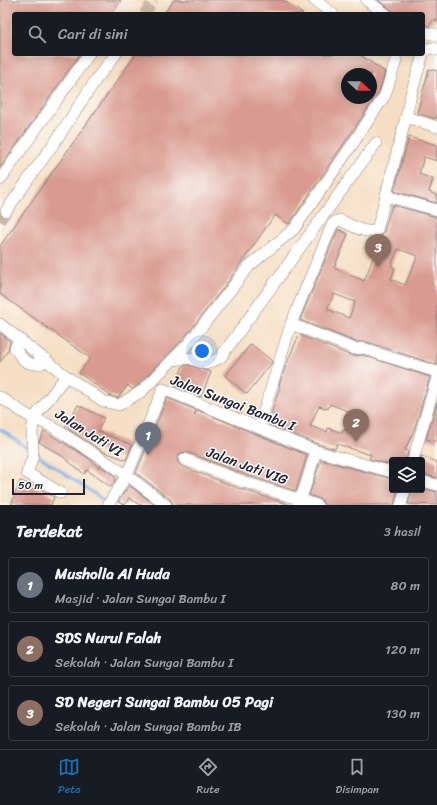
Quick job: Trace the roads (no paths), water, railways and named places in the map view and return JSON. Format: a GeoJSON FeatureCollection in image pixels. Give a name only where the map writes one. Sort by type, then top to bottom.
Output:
{"type":"FeatureCollection","features":[{"type":"Feature","properties":{"kind":"street"},"geometry":{"type":"LineString","coordinates":[[314,0],[329,7]]}},
{"type":"Feature","properties":{"kind":"street"},"geometry":{"type":"LineString","coordinates":[[366,0],[383,12]]}},
{"type":"Feature","properties":{"kind":"street"},"geometry":{"type":"LineString","coordinates":[[425,32],[437,35]]}},
{"type":"Feature","properties":{"kind":"street"},"geometry":{"type":"LineString","coordinates":[[425,51],[426,49],[433,48],[437,50]]}},
{"type":"Feature","properties":{"kind":"street"},"geometry":{"type":"LineString","coordinates":[[0,180],[88,56]]}},
{"type":"Feature","properties":{"kind":"street"},"geometry":{"type":"LineString","coordinates":[[6,211],[57,139],[97,78],[114,56]]}},
{"type":"Feature","properties":{"kind":"street"},"geometry":{"type":"LineString","coordinates":[[0,324],[66,376],[103,401],[119,405],[142,390],[189,343],[249,266],[294,229],[385,95],[394,56]]}},
{"type":"Feature","properties":{"kind":"street"},"geometry":{"type":"LineString","coordinates":[[259,427],[291,324],[332,226],[335,222],[340,220],[367,232],[377,230],[406,117],[410,94],[422,56]]}},
{"type":"Feature","properties":{"kind":"street"},"geometry":{"type":"LineString","coordinates":[[406,117],[437,127]]}},
{"type":"Feature","properties":{"kind":"street"},"geometry":{"type":"LineString","coordinates":[[172,360],[189,358],[206,364],[220,358],[376,143]]}},
{"type":"Feature","properties":{"kind":"street"},"geometry":{"type":"LineString","coordinates":[[386,196],[437,210]]}},
{"type":"Feature","properties":{"kind":"street"},"geometry":{"type":"LineString","coordinates":[[291,324],[355,349],[364,348],[437,372]]}},
{"type":"Feature","properties":{"kind":"street"},"geometry":{"type":"LineString","coordinates":[[60,493],[27,473],[33,451],[32,432],[34,418],[66,376]]}},
{"type":"Feature","properties":{"kind":"street"},"geometry":{"type":"LineString","coordinates":[[414,457],[437,377]]}},
{"type":"Feature","properties":{"kind":"street","name":"Jalan Sungai Bambu I"},"geometry":{"type":"LineString","coordinates":[[110,502],[127,475],[162,389],[316,451],[389,471]]}},
{"type":"Feature","properties":{"kind":"street","name":"Jalan Jati VI"},"geometry":{"type":"LineString","coordinates":[[0,397],[34,418],[51,426],[127,475],[166,505]]}},
{"type":"Feature","properties":{"kind":"street"},"geometry":{"type":"LineString","coordinates":[[299,503],[316,451]]}},
{"type":"Feature","properties":{"kind":"street","name":"Jalan Jati VIG"},"geometry":{"type":"LineString","coordinates":[[184,459],[299,503],[317,505]]}},
{"type":"Feature","properties":{"kind":"street"},"geometry":{"type":"LineString","coordinates":[[425,482],[437,485]]}},
{"type":"Feature","properties":{"kind":"street"},"geometry":{"type":"LineString","coordinates":[[401,505],[404,493]]}},
{"type":"Feature","properties":{"kind":"waterway"},"geometry":{"type":"LineString","coordinates":[[0,429],[30,450]]}},
{"type":"Feature","properties":{"kind":"waterway"},"geometry":{"type":"LineString","coordinates":[[36,454],[108,503]]}},
{"type":"Feature","properties":{"kind":"tunnel"},"geometry":{"type":"LineString","coordinates":[[145,12],[154,0]]}},
{"type":"Feature","properties":{"kind":"tunnel"},"geometry":{"type":"LineString","coordinates":[[0,221],[6,211]]}},
{"type":"Feature","properties":{"kind":"place","name":"SD Negeri Sungai Bambu 05 Pagi"},"geometry":{"type":"Point","coordinates":[378,267]}},
{"type":"Feature","properties":{"kind":"place","name":"SDS Nurul Falah"},"geometry":{"type":"Point","coordinates":[356,442]}},
{"type":"Feature","properties":{"kind":"place","name":"Musholla Al Huda"},"geometry":{"type":"Point","coordinates":[148,455]}}]}
